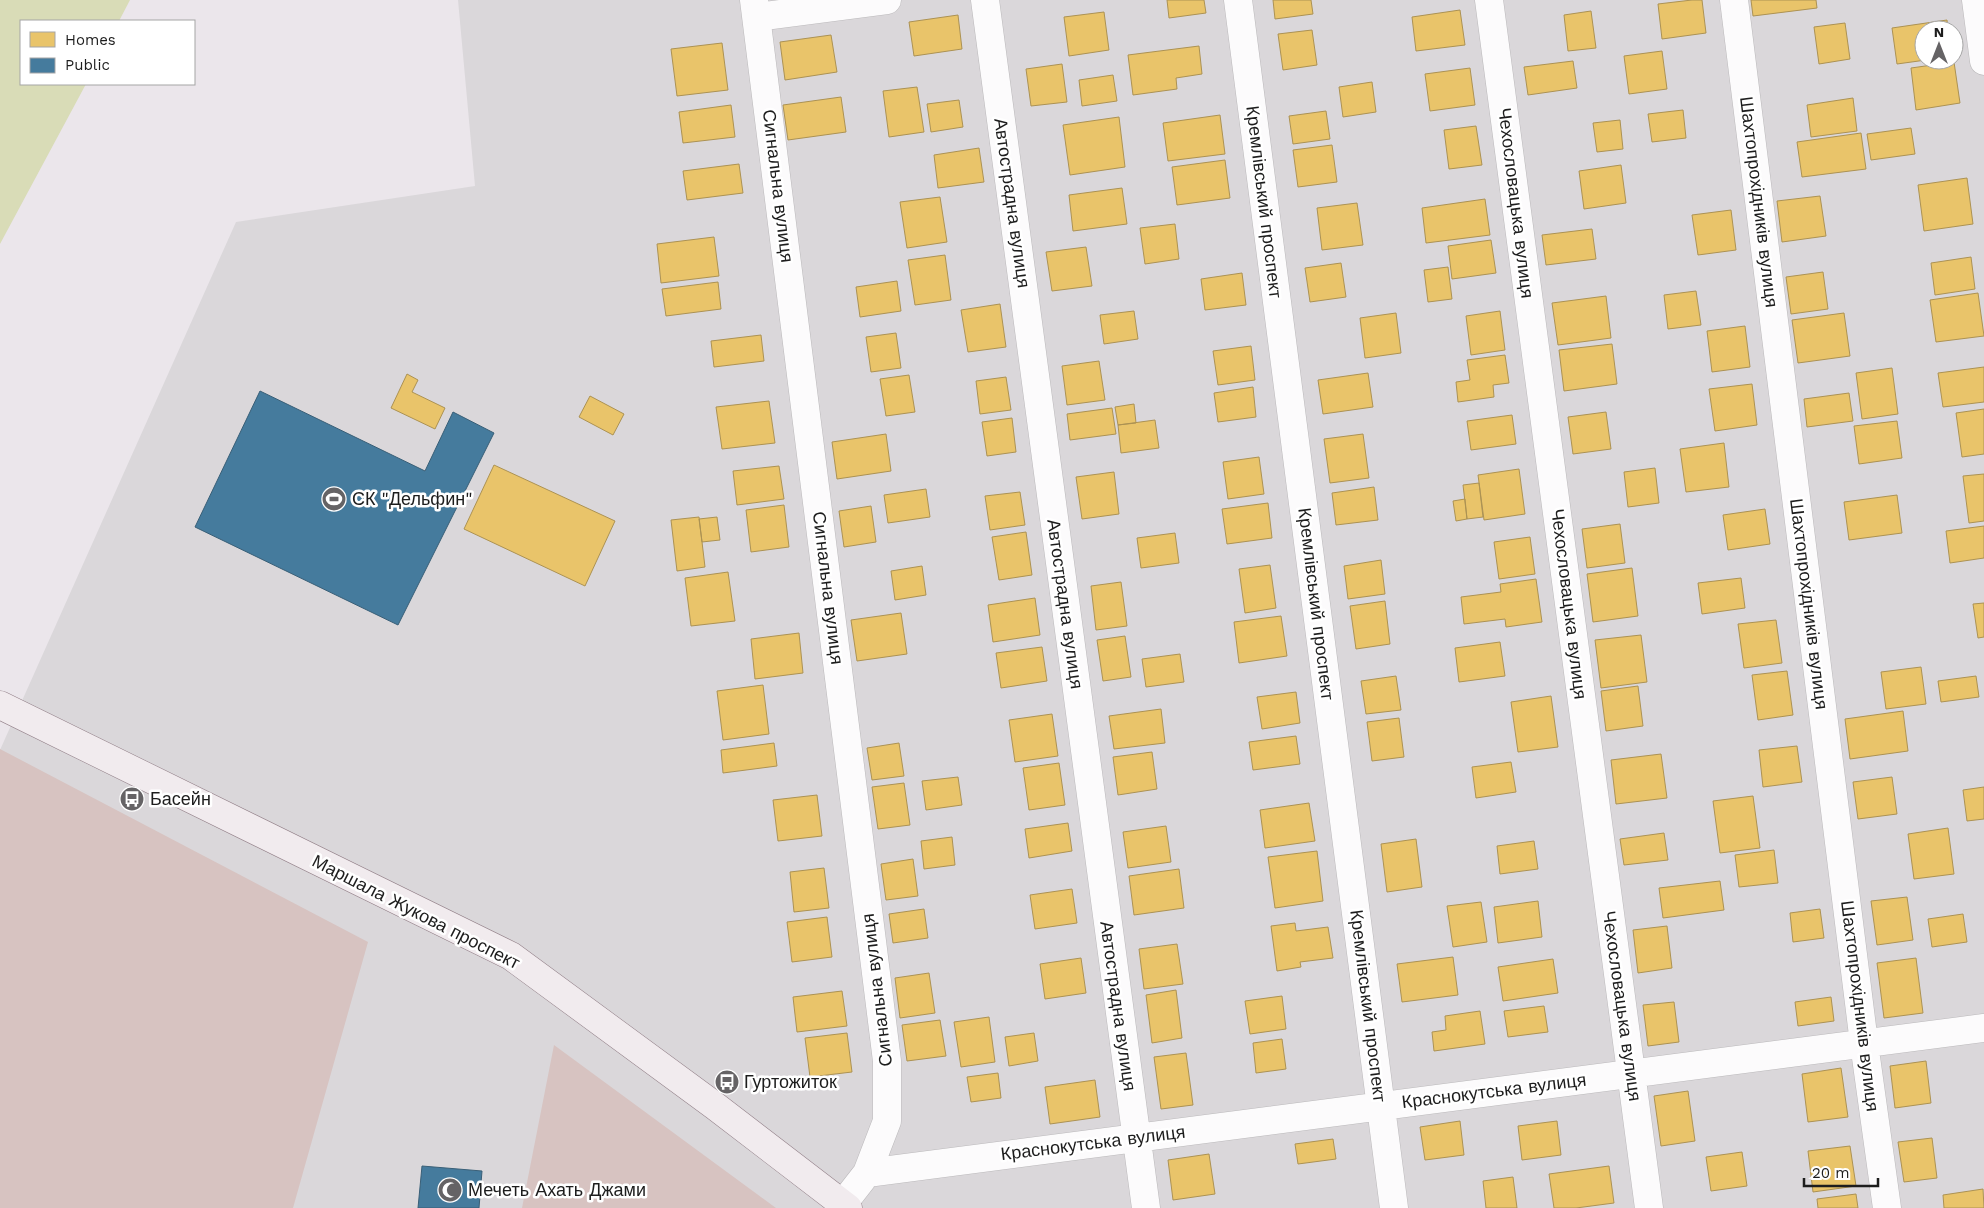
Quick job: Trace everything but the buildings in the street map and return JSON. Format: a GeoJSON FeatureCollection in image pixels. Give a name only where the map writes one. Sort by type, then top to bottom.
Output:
{"type":"FeatureCollection","features":[{"type":"Feature","properties":{"kind":"street"},"geometry":{"type":"LineString","coordinates":[[755,9],[887,0]]}},
{"type":"Feature","properties":{"kind":"street","name":"Автострадна вулиця"},"geometry":{"type":"LineString","coordinates":[[986,0],[1146,1208]]}},
{"type":"Feature","properties":{"kind":"street","name":"Кремлівський проспект"},"geometry":{"type":"LineString","coordinates":[[1238,0],[1394,1208]]}},
{"type":"Feature","properties":{"kind":"street","name":"Чехословацька вулиця"},"geometry":{"type":"LineString","coordinates":[[1489,0],[1649,1208]]}},
{"type":"Feature","properties":{"kind":"street","name":"Шахтопрохідників вулиця"},"geometry":{"type":"LineString","coordinates":[[1734,0],[1864,1043],[1887,1208]]}},
{"type":"Feature","properties":{"kind":"street"},"geometry":{"type":"LineString","coordinates":[[1976,0],[1984,61]]}},
{"type":"Feature","properties":{"kind":"street","name":"Сигнальна вулиця"},"geometry":{"type":"LineString","coordinates":[[755,9],[887,1061],[887,1121],[867,1173]]}},
{"type":"Feature","properties":{"kind":"street","name":"Маршала Жукова проспект"},"geometry":{"type":"LineString","coordinates":[[0,705],[511,956],[715,1106],[845,1206]]}},
{"type":"Feature","properties":{"kind":"street","name":"Краснокутська вулиця"},"geometry":{"type":"LineString","coordinates":[[867,1173],[1984,1028]]}},
{"type":"Feature","properties":{"kind":"street"},"geometry":{"type":"LineString","coordinates":[[845,1206],[867,1173]]}},
{"type":"Feature","properties":{"kind":"shaded area"},"geometry":{"type":"Polygon","coordinates":[[[458,0],[1984,0],[1984,1208],[0,1208],[0,750],[236,222],[475,186],[458,0]]]}},
{"type":"Feature","properties":{"kind":"shaded area"},"geometry":{"type":"Polygon","coordinates":[[[0,749],[368,942],[293,1208],[0,1208],[0,749]]]}},
{"type":"Feature","properties":{"kind":"shaded area"},"geometry":{"type":"Polygon","coordinates":[[[554,1045],[776,1208],[522,1208],[554,1045]]]}},
{"type":"Feature","properties":{"kind":"green space"},"geometry":{"type":"Polygon","coordinates":[[[0,0],[130,0],[120,20],[20,20],[20,85],[85,85],[0,244],[0,0]]]}},
{"type":"Feature","properties":{"kind":"place","name":"СК \"Дельфин\""},"geometry":{"type":"Point","coordinates":[334,499]}},
{"type":"Feature","properties":{"kind":"place","name":"Басейн"},"geometry":{"type":"Point","coordinates":[132,799]}},
{"type":"Feature","properties":{"kind":"place","name":"Гуртожиток"},"geometry":{"type":"Point","coordinates":[727,1082]}},
{"type":"Feature","properties":{"kind":"place","name":"Мечеть Ахать Джами"},"geometry":{"type":"Point","coordinates":[450,1190]}}]}
